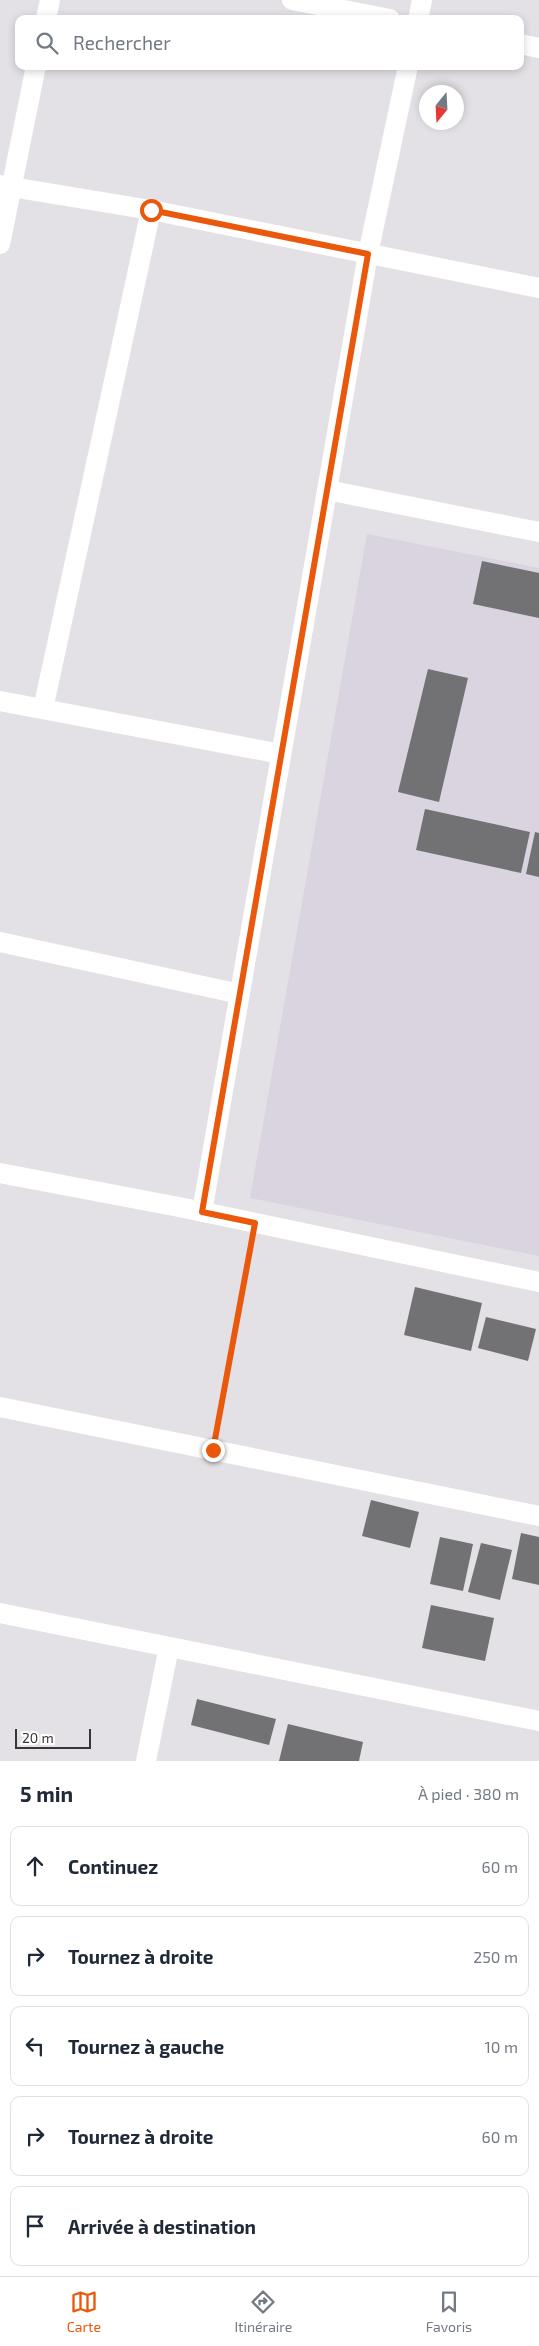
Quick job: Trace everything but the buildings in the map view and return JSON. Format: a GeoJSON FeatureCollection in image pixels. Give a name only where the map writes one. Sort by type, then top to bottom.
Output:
{"type":"FeatureCollection","features":[{"type":"Feature","properties":{"kind":"street"},"geometry":{"type":"LineString","coordinates":[[47,15],[50,0]]}},
{"type":"Feature","properties":{"kind":"street"},"geometry":{"type":"LineString","coordinates":[[292,0],[369,15]]}},
{"type":"Feature","properties":{"kind":"street"},"geometry":{"type":"LineString","coordinates":[[419,15],[422,0]]}},
{"type":"Feature","properties":{"kind":"street"},"geometry":{"type":"LineString","coordinates":[[524,45],[539,48]]}},
{"type":"Feature","properties":{"kind":"street"},"geometry":{"type":"LineString","coordinates":[[0,244],[6,186],[35,70]]}},
{"type":"Feature","properties":{"kind":"street"},"geometry":{"type":"LineString","coordinates":[[202,1212],[368,254],[407,70]]}},
{"type":"Feature","properties":{"kind":"street"},"geometry":{"type":"LineString","coordinates":[[6,186],[151,210],[539,288]]}},
{"type":"Feature","properties":{"kind":"street"},"geometry":{"type":"LineString","coordinates":[[43,709],[151,210]]}},
{"type":"Feature","properties":{"kind":"street"},"geometry":{"type":"LineString","coordinates":[[327,490],[539,532]]}},
{"type":"Feature","properties":{"kind":"street"},"geometry":{"type":"LineString","coordinates":[[0,701],[281,754]]}},
{"type":"Feature","properties":{"kind":"street"},"geometry":{"type":"LineString","coordinates":[[0,942],[240,994]]}},
{"type":"Feature","properties":{"kind":"street"},"geometry":{"type":"LineString","coordinates":[[0,1173],[202,1212],[539,1282]]}},
{"type":"Feature","properties":{"kind":"street"},"geometry":{"type":"LineString","coordinates":[[0,1407],[539,1516]]}},
{"type":"Feature","properties":{"kind":"street"},"geometry":{"type":"LineString","coordinates":[[0,1613],[539,1721]]}},
{"type":"Feature","properties":{"kind":"street"},"geometry":{"type":"LineString","coordinates":[[146,1761],[169,1647]]}},
{"type":"Feature","properties":{"kind":"path"},"geometry":{"type":"LineString","coordinates":[[213,1450],[255,1223]]}},
{"type":"Feature","properties":{"kind":"shaded area"},"geometry":{"type":"Polygon","coordinates":[[[367,534],[539,568],[539,1256],[250,1198],[367,534]]]}},
{"type":"Feature","properties":{"kind":"route"},"geometry":{"type":"LineString","coordinates":[[151,210],[368,254],[202,1212],[255,1223],[213,1450]]}}]}
